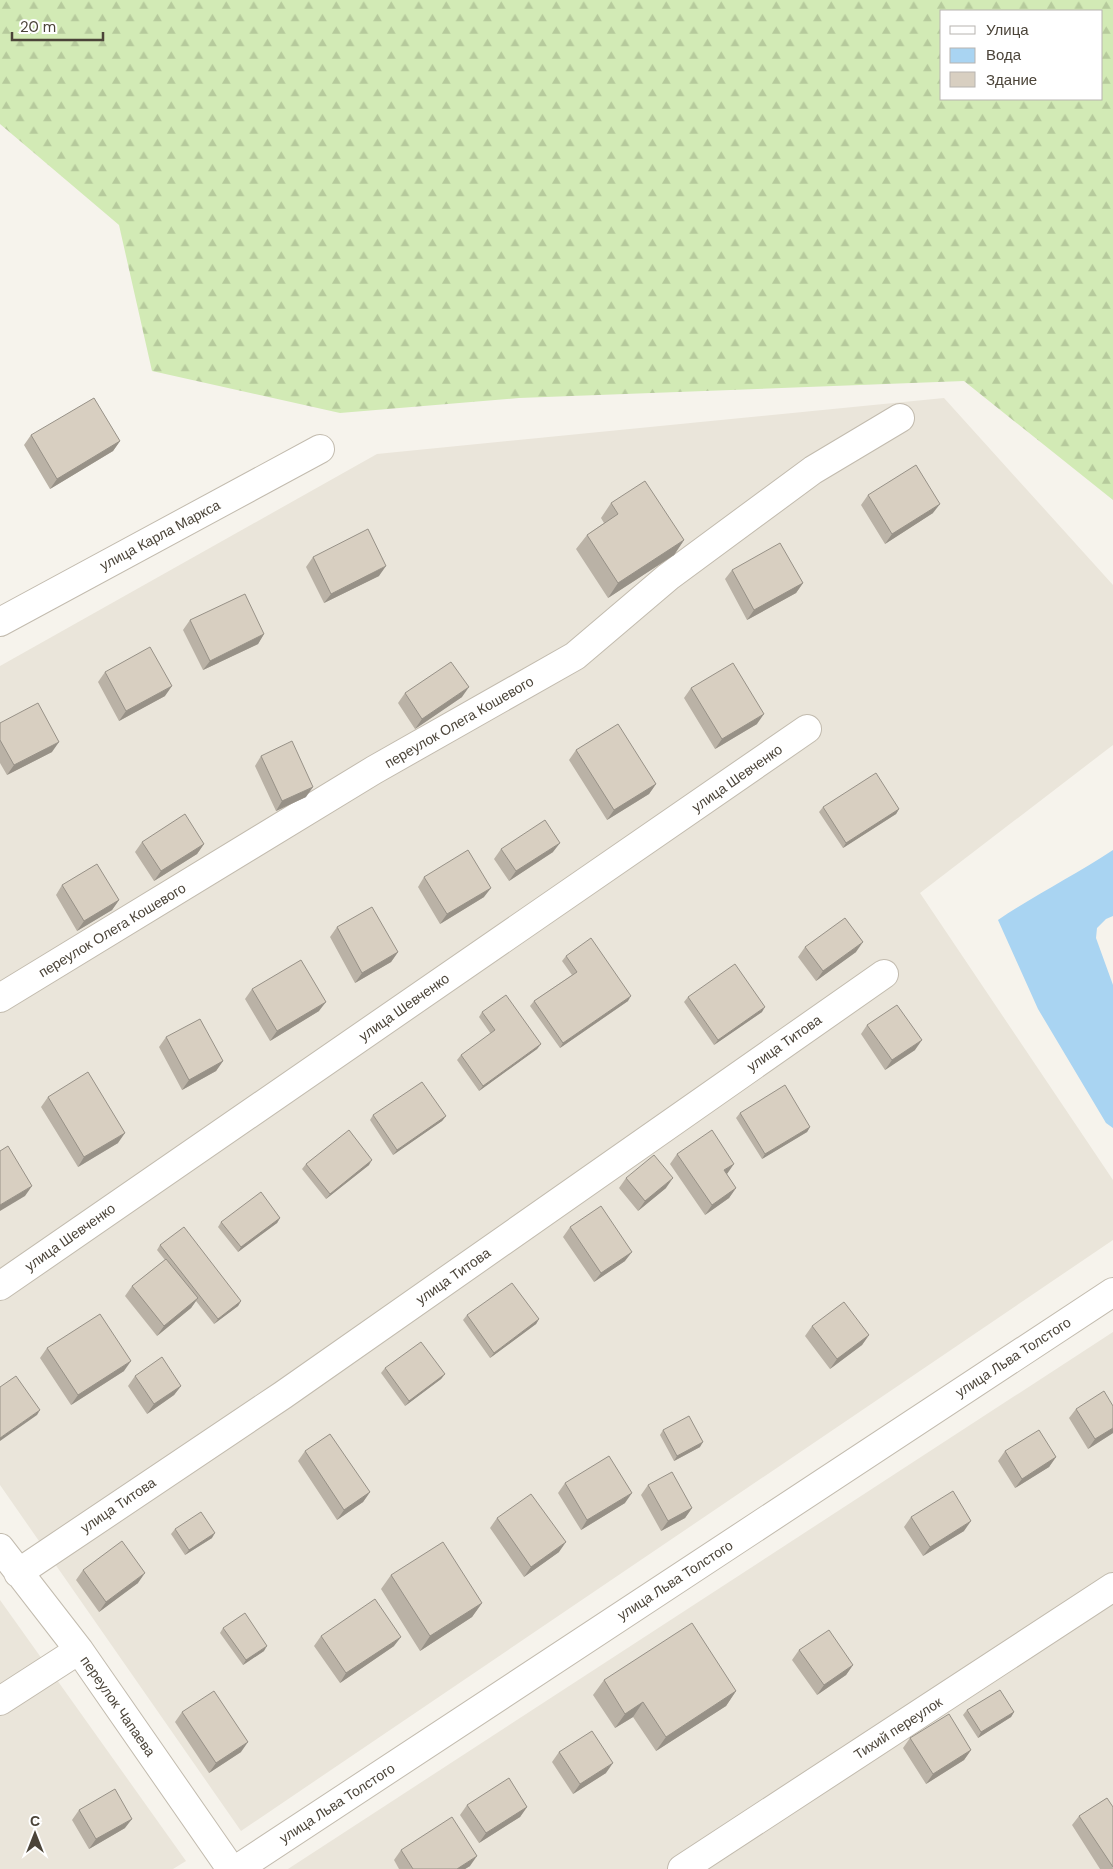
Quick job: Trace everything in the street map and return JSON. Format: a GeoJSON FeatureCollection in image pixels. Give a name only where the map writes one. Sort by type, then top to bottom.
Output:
{"type":"FeatureCollection","features":[{"type":"Feature","properties":{"kind":"street","name":"переулок Олега Кошевого"},"geometry":{"type":"LineString","coordinates":[[0,998],[374,770],[575,656],[668,577],[806,476],[900,418]]}},
{"type":"Feature","properties":{"kind":"street","name":"улица Карла Маркса"},"geometry":{"type":"LineString","coordinates":[[0,622],[320,448]]}},
{"type":"Feature","properties":{"kind":"street","name":"улица Шевченко"},"geometry":{"type":"LineString","coordinates":[[0,1286],[807,729]]}},
{"type":"Feature","properties":{"kind":"street","name":"улица Титова"},"geometry":{"type":"LineString","coordinates":[[18,1573],[283,1396],[884,974]]}},
{"type":"Feature","properties":{"kind":"street","name":"улица Льва Толстого"},"geometry":{"type":"LineString","coordinates":[[237,1869],[1113,1292]]}},
{"type":"Feature","properties":{"kind":"street","name":"переулок Чапаева"},"geometry":{"type":"LineString","coordinates":[[0,1548],[79,1650],[231,1869]]}},
{"type":"Feature","properties":{"kind":"street","name":"Тихий переулок"},"geometry":{"type":"LineString","coordinates":[[682,1869],[1113,1587]]}},
{"type":"Feature","properties":{"kind":"street"},"geometry":{"type":"LineString","coordinates":[[0,1701],[79,1650]]}},
{"type":"Feature","properties":{"kind":"shaded area"},"geometry":{"type":"Polygon","coordinates":[[[944,398],[1113,585],[1113,745],[920,893],[1113,1180],[1113,1240],[241,1831],[0,1485],[0,666],[377,454],[944,398]]]}},
{"type":"Feature","properties":{"kind":"shaded area"},"geometry":{"type":"Polygon","coordinates":[[[1113,1332],[1113,1869],[288,1869],[1113,1332]]]}},
{"type":"Feature","properties":{"kind":"shaded area"},"geometry":{"type":"Polygon","coordinates":[[[0,1600],[186,1861],[173,1869],[0,1869],[0,1600]]]}},
{"type":"Feature","properties":{"kind":"green space"},"geometry":{"type":"Polygon","coordinates":[[[0,0],[1113,0],[1113,500],[964,381],[519,398],[340,413],[152,371],[119,225],[0,124],[0,0]]]}},
{"type":"Feature","properties":{"kind":"water"},"geometry":{"type":"Polygon","coordinates":[[[1113,850],[1113,916],[1106,919],[1097,928],[1096,938],[1113,985],[1113,1128],[1106,1123],[1038,1009],[998,920],[1113,850]]]}},
{"type":"Feature","properties":{"kind":"building"},"geometry":{"type":"Polygon","coordinates":[[[94,398],[120,441],[57,479],[31,435],[94,398]]]}},
{"type":"Feature","properties":{"kind":"building"},"geometry":{"type":"Polygon","coordinates":[[[916,465],[940,504],[892,534],[868,495],[916,465]]]}},
{"type":"Feature","properties":{"kind":"building"},"geometry":{"type":"Polygon","coordinates":[[[645,481],[684,540],[618,583],[587,535],[618,514],[611,503],[645,481]]]}},
{"type":"Feature","properties":{"kind":"building"},"geometry":{"type":"Polygon","coordinates":[[[368,529],[386,566],[331,594],[313,557],[368,529]]]}},
{"type":"Feature","properties":{"kind":"building"},"geometry":{"type":"Polygon","coordinates":[[[780,543],[803,583],[754,610],[732,570],[780,543]]]}},
{"type":"Feature","properties":{"kind":"building"},"geometry":{"type":"Polygon","coordinates":[[[245,594],[264,634],[210,661],[190,620],[245,594]]]}},
{"type":"Feature","properties":{"kind":"building"},"geometry":{"type":"Polygon","coordinates":[[[150,647],[172,686],[126,711],[105,672],[150,647]]]}},
{"type":"Feature","properties":{"kind":"building"},"geometry":{"type":"Polygon","coordinates":[[[451,662],[469,687],[422,719],[405,693],[451,662]]]}},
{"type":"Feature","properties":{"kind":"building"},"geometry":{"type":"Polygon","coordinates":[[[733,663],[764,714],[722,739],[691,688],[733,663]]]}},
{"type":"Feature","properties":{"kind":"building"},"geometry":{"type":"Polygon","coordinates":[[[38,703],[59,742],[14,765],[0,740],[0,723],[38,703]]]}},
{"type":"Feature","properties":{"kind":"building"},"geometry":{"type":"Polygon","coordinates":[[[618,724],[656,784],[614,810],[576,750],[618,724]]]}},
{"type":"Feature","properties":{"kind":"building"},"geometry":{"type":"Polygon","coordinates":[[[292,741],[313,787],[282,801],[261,756],[292,741]]]}},
{"type":"Feature","properties":{"kind":"building"},"geometry":{"type":"Polygon","coordinates":[[[876,773],[899,809],[846,843],[823,807],[876,773]]]}},
{"type":"Feature","properties":{"kind":"building"},"geometry":{"type":"Polygon","coordinates":[[[185,814],[204,844],[161,871],[142,842],[185,814]]]}},
{"type":"Feature","properties":{"kind":"building"},"geometry":{"type":"Polygon","coordinates":[[[545,820],[560,843],[516,871],[501,849],[545,820]]]}},
{"type":"Feature","properties":{"kind":"building"},"geometry":{"type":"Polygon","coordinates":[[[468,850],[491,888],[447,914],[424,877],[468,850]]]}},
{"type":"Feature","properties":{"kind":"building"},"geometry":{"type":"Polygon","coordinates":[[[97,864],[119,900],[84,921],[62,885],[97,864]]]}},
{"type":"Feature","properties":{"kind":"building"},"geometry":{"type":"Polygon","coordinates":[[[372,907],[398,952],[362,973],[337,927],[372,907]]]}},
{"type":"Feature","properties":{"kind":"building"},"geometry":{"type":"Polygon","coordinates":[[[845,918],[863,942],[823,971],[805,947],[845,918]]]}},
{"type":"Feature","properties":{"kind":"building"},"geometry":{"type":"Polygon","coordinates":[[[591,938],[631,996],[563,1043],[534,1001],[577,972],[566,956],[591,938]]]}},
{"type":"Feature","properties":{"kind":"building"},"geometry":{"type":"Polygon","coordinates":[[[301,960],[326,1002],[277,1031],[252,989],[301,960]]]}},
{"type":"Feature","properties":{"kind":"building"},"geometry":{"type":"Polygon","coordinates":[[[735,964],[765,1007],[718,1040],[688,997],[735,964]]]}},
{"type":"Feature","properties":{"kind":"building"},"geometry":{"type":"Polygon","coordinates":[[[506,995],[541,1044],[483,1086],[461,1055],[495,1030],[482,1012],[506,995]]]}},
{"type":"Feature","properties":{"kind":"building"},"geometry":{"type":"Polygon","coordinates":[[[897,1005],[922,1040],[892,1060],[867,1025],[897,1005]]]}},
{"type":"Feature","properties":{"kind":"building"},"geometry":{"type":"Polygon","coordinates":[[[200,1019],[223,1061],[189,1080],[166,1037],[200,1019]]]}},
{"type":"Feature","properties":{"kind":"building"},"geometry":{"type":"Polygon","coordinates":[[[88,1072],[125,1133],[84,1157],[48,1097],[88,1072]]]}},
{"type":"Feature","properties":{"kind":"building"},"geometry":{"type":"Polygon","coordinates":[[[422,1082],[446,1116],[397,1150],[373,1115],[422,1082]]]}},
{"type":"Feature","properties":{"kind":"building"},"geometry":{"type":"Polygon","coordinates":[[[785,1085],[810,1127],[765,1154],[740,1113],[785,1085]]]}},
{"type":"Feature","properties":{"kind":"building"},"geometry":{"type":"Polygon","coordinates":[[[349,1130],[372,1160],[330,1194],[306,1164],[349,1130]]]}},
{"type":"Feature","properties":{"kind":"building"},"geometry":{"type":"Polygon","coordinates":[[[712,1130],[734,1164],[724,1170],[736,1188],[712,1205],[677,1154],[712,1130]]]}},
{"type":"Feature","properties":{"kind":"building"},"geometry":{"type":"Polygon","coordinates":[[[8,1146],[32,1186],[0,1205],[0,1151],[8,1146]]]}},
{"type":"Feature","properties":{"kind":"building"},"geometry":{"type":"Polygon","coordinates":[[[654,1155],[673,1178],[645,1201],[626,1178],[654,1155]]]}},
{"type":"Feature","properties":{"kind":"building"},"geometry":{"type":"Polygon","coordinates":[[[261,1192],[280,1218],[241,1247],[221,1222],[261,1192]]]}},
{"type":"Feature","properties":{"kind":"building"},"geometry":{"type":"Polygon","coordinates":[[[601,1206],[632,1252],[601,1273],[570,1227],[601,1206]]]}},
{"type":"Feature","properties":{"kind":"building"},"geometry":{"type":"Polygon","coordinates":[[[184,1227],[241,1301],[218,1319],[160,1245],[184,1227]]]}},
{"type":"Feature","properties":{"kind":"building"},"geometry":{"type":"Polygon","coordinates":[[[166,1259],[198,1298],[164,1326],[132,1286],[166,1259]]]}},
{"type":"Feature","properties":{"kind":"building"},"geometry":{"type":"Polygon","coordinates":[[[512,1283],[539,1319],[494,1353],[467,1315],[512,1283]]]}},
{"type":"Feature","properties":{"kind":"building"},"geometry":{"type":"Polygon","coordinates":[[[844,1302],[869,1335],[837,1359],[812,1326],[844,1302]]]}},
{"type":"Feature","properties":{"kind":"building"},"geometry":{"type":"Polygon","coordinates":[[[100,1314],[131,1361],[78,1395],[47,1348],[100,1314]]]}},
{"type":"Feature","properties":{"kind":"building"},"geometry":{"type":"Polygon","coordinates":[[[421,1342],[445,1374],[409,1401],[385,1368],[421,1342]]]}},
{"type":"Feature","properties":{"kind":"building"},"geometry":{"type":"Polygon","coordinates":[[[162,1357],[181,1386],[154,1404],[135,1376],[162,1357]]]}},
{"type":"Feature","properties":{"kind":"building"},"geometry":{"type":"Polygon","coordinates":[[[16,1376],[40,1410],[0,1438],[0,1387],[16,1376]]]}},
{"type":"Feature","properties":{"kind":"building"},"geometry":{"type":"Polygon","coordinates":[[[1104,1391],[1113,1406],[1113,1428],[1095,1439],[1076,1409],[1104,1391]]]}},
{"type":"Feature","properties":{"kind":"building"},"geometry":{"type":"Polygon","coordinates":[[[689,1416],[703,1442],[677,1456],[663,1430],[689,1416]]]}},
{"type":"Feature","properties":{"kind":"building"},"geometry":{"type":"Polygon","coordinates":[[[1039,1430],[1056,1457],[1022,1479],[1005,1451],[1039,1430]]]}},
{"type":"Feature","properties":{"kind":"building"},"geometry":{"type":"Polygon","coordinates":[[[330,1434],[370,1492],[344,1510],[305,1451],[330,1434]]]}},
{"type":"Feature","properties":{"kind":"building"},"geometry":{"type":"Polygon","coordinates":[[[609,1456],[632,1493],[587,1520],[565,1483],[609,1456]]]}},
{"type":"Feature","properties":{"kind":"building"},"geometry":{"type":"Polygon","coordinates":[[[672,1472],[692,1508],[668,1521],[648,1485],[672,1472]]]}},
{"type":"Feature","properties":{"kind":"building"},"geometry":{"type":"Polygon","coordinates":[[[953,1491],[971,1521],[930,1547],[911,1517],[953,1491]]]}},
{"type":"Feature","properties":{"kind":"building"},"geometry":{"type":"Polygon","coordinates":[[[531,1494],[566,1542],[531,1567],[497,1518],[531,1494]]]}},
{"type":"Feature","properties":{"kind":"building"},"geometry":{"type":"Polygon","coordinates":[[[201,1512],[215,1533],[189,1550],[175,1529],[201,1512]]]}},
{"type":"Feature","properties":{"kind":"building"},"geometry":{"type":"Polygon","coordinates":[[[122,1541],[145,1573],[106,1602],[83,1570],[122,1541]]]}},
{"type":"Feature","properties":{"kind":"building"},"geometry":{"type":"Polygon","coordinates":[[[443,1542],[482,1603],[430,1636],[391,1575],[443,1542]]]}},
{"type":"Feature","properties":{"kind":"building"},"geometry":{"type":"Polygon","coordinates":[[[375,1599],[401,1637],[346,1673],[321,1636],[375,1599]]]}},
{"type":"Feature","properties":{"kind":"building"},"geometry":{"type":"Polygon","coordinates":[[[245,1613],[267,1646],[246,1660],[223,1628],[245,1613]]]}},
{"type":"Feature","properties":{"kind":"building"},"geometry":{"type":"Polygon","coordinates":[[[692,1623],[736,1691],[666,1737],[643,1702],[625,1714],[604,1680],[692,1623]]]}},
{"type":"Feature","properties":{"kind":"building"},"geometry":{"type":"Polygon","coordinates":[[[829,1630],[853,1665],[824,1685],[799,1650],[829,1630]]]}},
{"type":"Feature","properties":{"kind":"building"},"geometry":{"type":"Polygon","coordinates":[[[1000,1690],[1014,1712],[981,1732],[967,1710],[1000,1690]]]}},
{"type":"Feature","properties":{"kind":"building"},"geometry":{"type":"Polygon","coordinates":[[[214,1691],[248,1742],[216,1763],[182,1712],[214,1691]]]}},
{"type":"Feature","properties":{"kind":"building"},"geometry":{"type":"Polygon","coordinates":[[[949,1714],[971,1750],[933,1774],[910,1738],[949,1714]]]}},
{"type":"Feature","properties":{"kind":"building"},"geometry":{"type":"Polygon","coordinates":[[[592,1731],[613,1763],[580,1784],[559,1752],[592,1731]]]}},
{"type":"Feature","properties":{"kind":"building"},"geometry":{"type":"Polygon","coordinates":[[[509,1778],[527,1807],[486,1833],[467,1805],[509,1778]]]}},
{"type":"Feature","properties":{"kind":"building"},"geometry":{"type":"Polygon","coordinates":[[[115,1789],[132,1819],[96,1839],[79,1810],[115,1789]]]}},
{"type":"Feature","properties":{"kind":"building"},"geometry":{"type":"Polygon","coordinates":[[[1107,1798],[1113,1807],[1113,1867],[1079,1816],[1107,1798]]]}},
{"type":"Feature","properties":{"kind":"building"},"geometry":{"type":"Polygon","coordinates":[[[452,1817],[477,1856],[457,1869],[413,1869],[401,1850],[452,1817]]]}}]}
